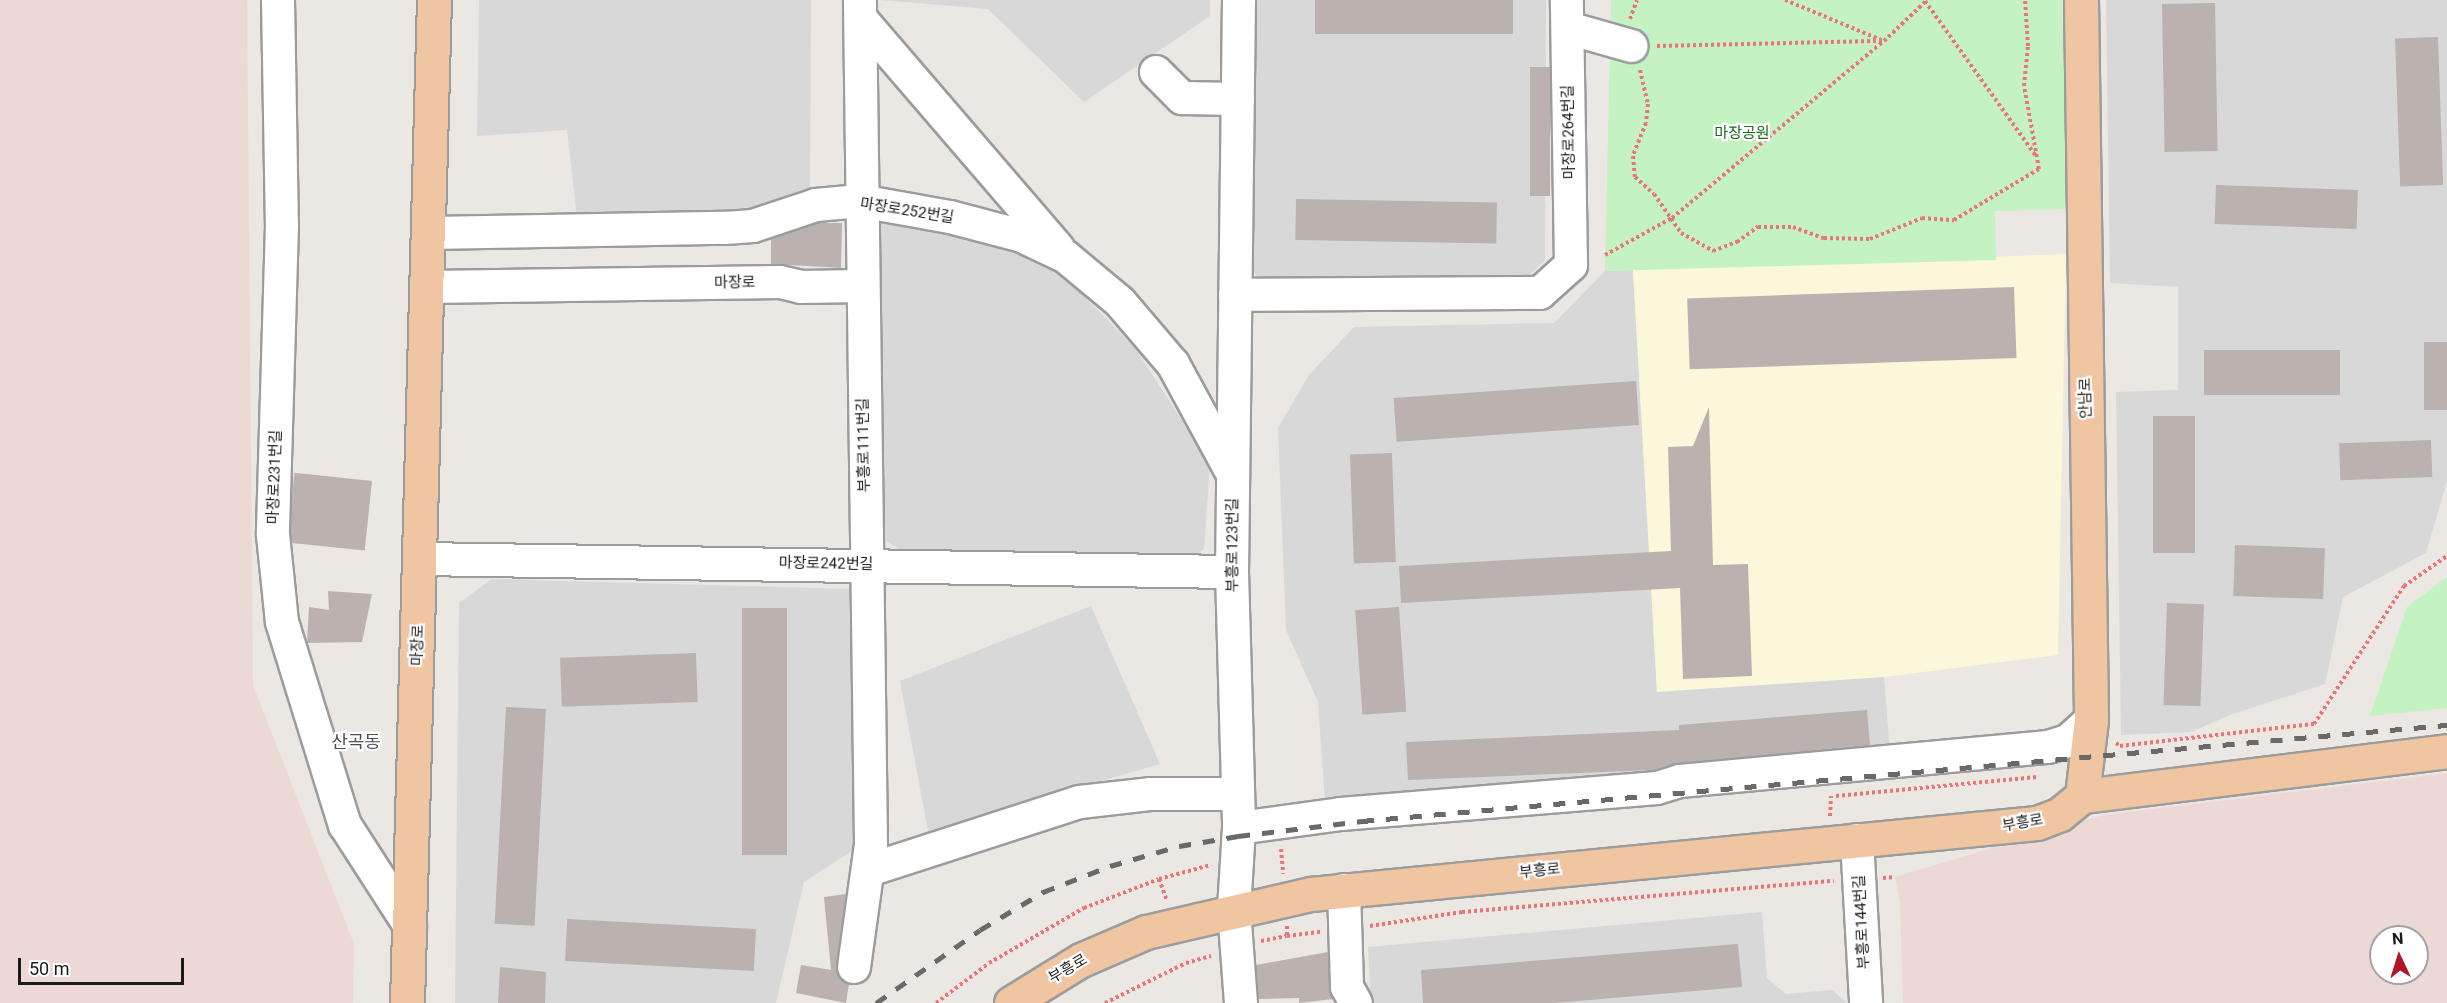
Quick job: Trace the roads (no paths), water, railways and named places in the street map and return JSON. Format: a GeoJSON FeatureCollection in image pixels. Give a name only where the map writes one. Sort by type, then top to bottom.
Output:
{"type":"FeatureCollection","features":[{"type":"Feature","properties":{"kind":"main road","name":"마장로"},"geometry":{"type":"LineString","coordinates":[[407,1003],[430,233],[434,0]]}},
{"type":"Feature","properties":{"kind":"main road","name":"안남로"},"geometry":{"type":"LineString","coordinates":[[2081,0],[2091,720],[2082,784]]}},
{"type":"Feature","properties":{"kind":"main road"},"geometry":{"type":"LineString","coordinates":[[2082,784],[2447,751]]}},
{"type":"Feature","properties":{"kind":"main road","name":"부흥로"},"geometry":{"type":"LineString","coordinates":[[1011,1003],[1081,960],[1146,932],[1234,910],[1344,890],[2037,824],[2060,814],[2082,784]]}},
{"type":"Feature","properties":{"kind":"street","name":"마장로231번길"},"geometry":{"type":"LineString","coordinates":[[278,0],[282,225],[273,535],[282,622],[345,825],[410,926]]}},
{"type":"Feature","properties":{"kind":"street","name":"부흥로123번길"},"geometry":{"type":"LineString","coordinates":[[1239,0],[1232,572],[1239,828],[1234,910],[1241,1003]]}},
{"type":"Feature","properties":{"kind":"street","name":"부흥로111번길"},"geometry":{"type":"LineString","coordinates":[[854,967],[872,844],[860,201],[861,9]]}},
{"type":"Feature","properties":{"kind":"street","name":"부흥로111번길"},"geometry":{"type":"LineString","coordinates":[[861,9],[1066,257]]}},
{"type":"Feature","properties":{"kind":"street"},"geometry":{"type":"LineString","coordinates":[[1567,14],[1632,46]]}},
{"type":"Feature","properties":{"kind":"street","name":"마장로264번길"},"geometry":{"type":"LineString","coordinates":[[1235,295],[1540,293],[1571,265],[1567,14]]}},
{"type":"Feature","properties":{"kind":"street"},"geometry":{"type":"LineString","coordinates":[[1156,72],[1182,98],[1238,99]]}},
{"type":"Feature","properties":{"kind":"street","name":"마장로252번길"},"geometry":{"type":"LineString","coordinates":[[430,233],[753,226],[816,205],[860,201],[940,215],[1022,236],[1066,257],[1120,302],[1173,364],[1234,476]]}},
{"type":"Feature","properties":{"kind":"street","name":"마장로"},"geometry":{"type":"LineString","coordinates":[[428,287],[780,282],[801,287],[862,286]]}},
{"type":"Feature","properties":{"kind":"street","name":"마장로242번길"},"geometry":{"type":"LineString","coordinates":[[420,559],[866,564],[1232,572]]}},
{"type":"Feature","properties":{"kind":"street"},"geometry":{"type":"LineString","coordinates":[[1239,828],[1341,814],[1658,788],[1680,781],[2048,747],[2068,741],[2091,720]]}},
{"type":"Feature","properties":{"kind":"street"},"geometry":{"type":"LineString","coordinates":[[869,870],[1080,802],[1150,794],[1238,794]]}},
{"type":"Feature","properties":{"kind":"street","name":"부흥로144번길"},"geometry":{"type":"LineString","coordinates":[[1857,840],[1866,1003]]}},
{"type":"Feature","properties":{"kind":"street"},"geometry":{"type":"LineString","coordinates":[[1344,890],[1347,987],[1356,1003]]}},
{"type":"Feature","properties":{"kind":"railway"},"geometry":{"type":"LineString","coordinates":[[876,1003],[980,930],[1043,892],[1110,866],[1179,846],[1238,836],[1362,821],[2447,725]]}},
{"type":"Feature","properties":{"kind":"district","name":"산곡동"},"geometry":{"type":"Point","coordinates":[356,742]}},
{"type":"Feature","properties":{"kind":"park label","name":"마장공원"},"geometry":{"type":"Point","coordinates":[1742,134]}}]}
